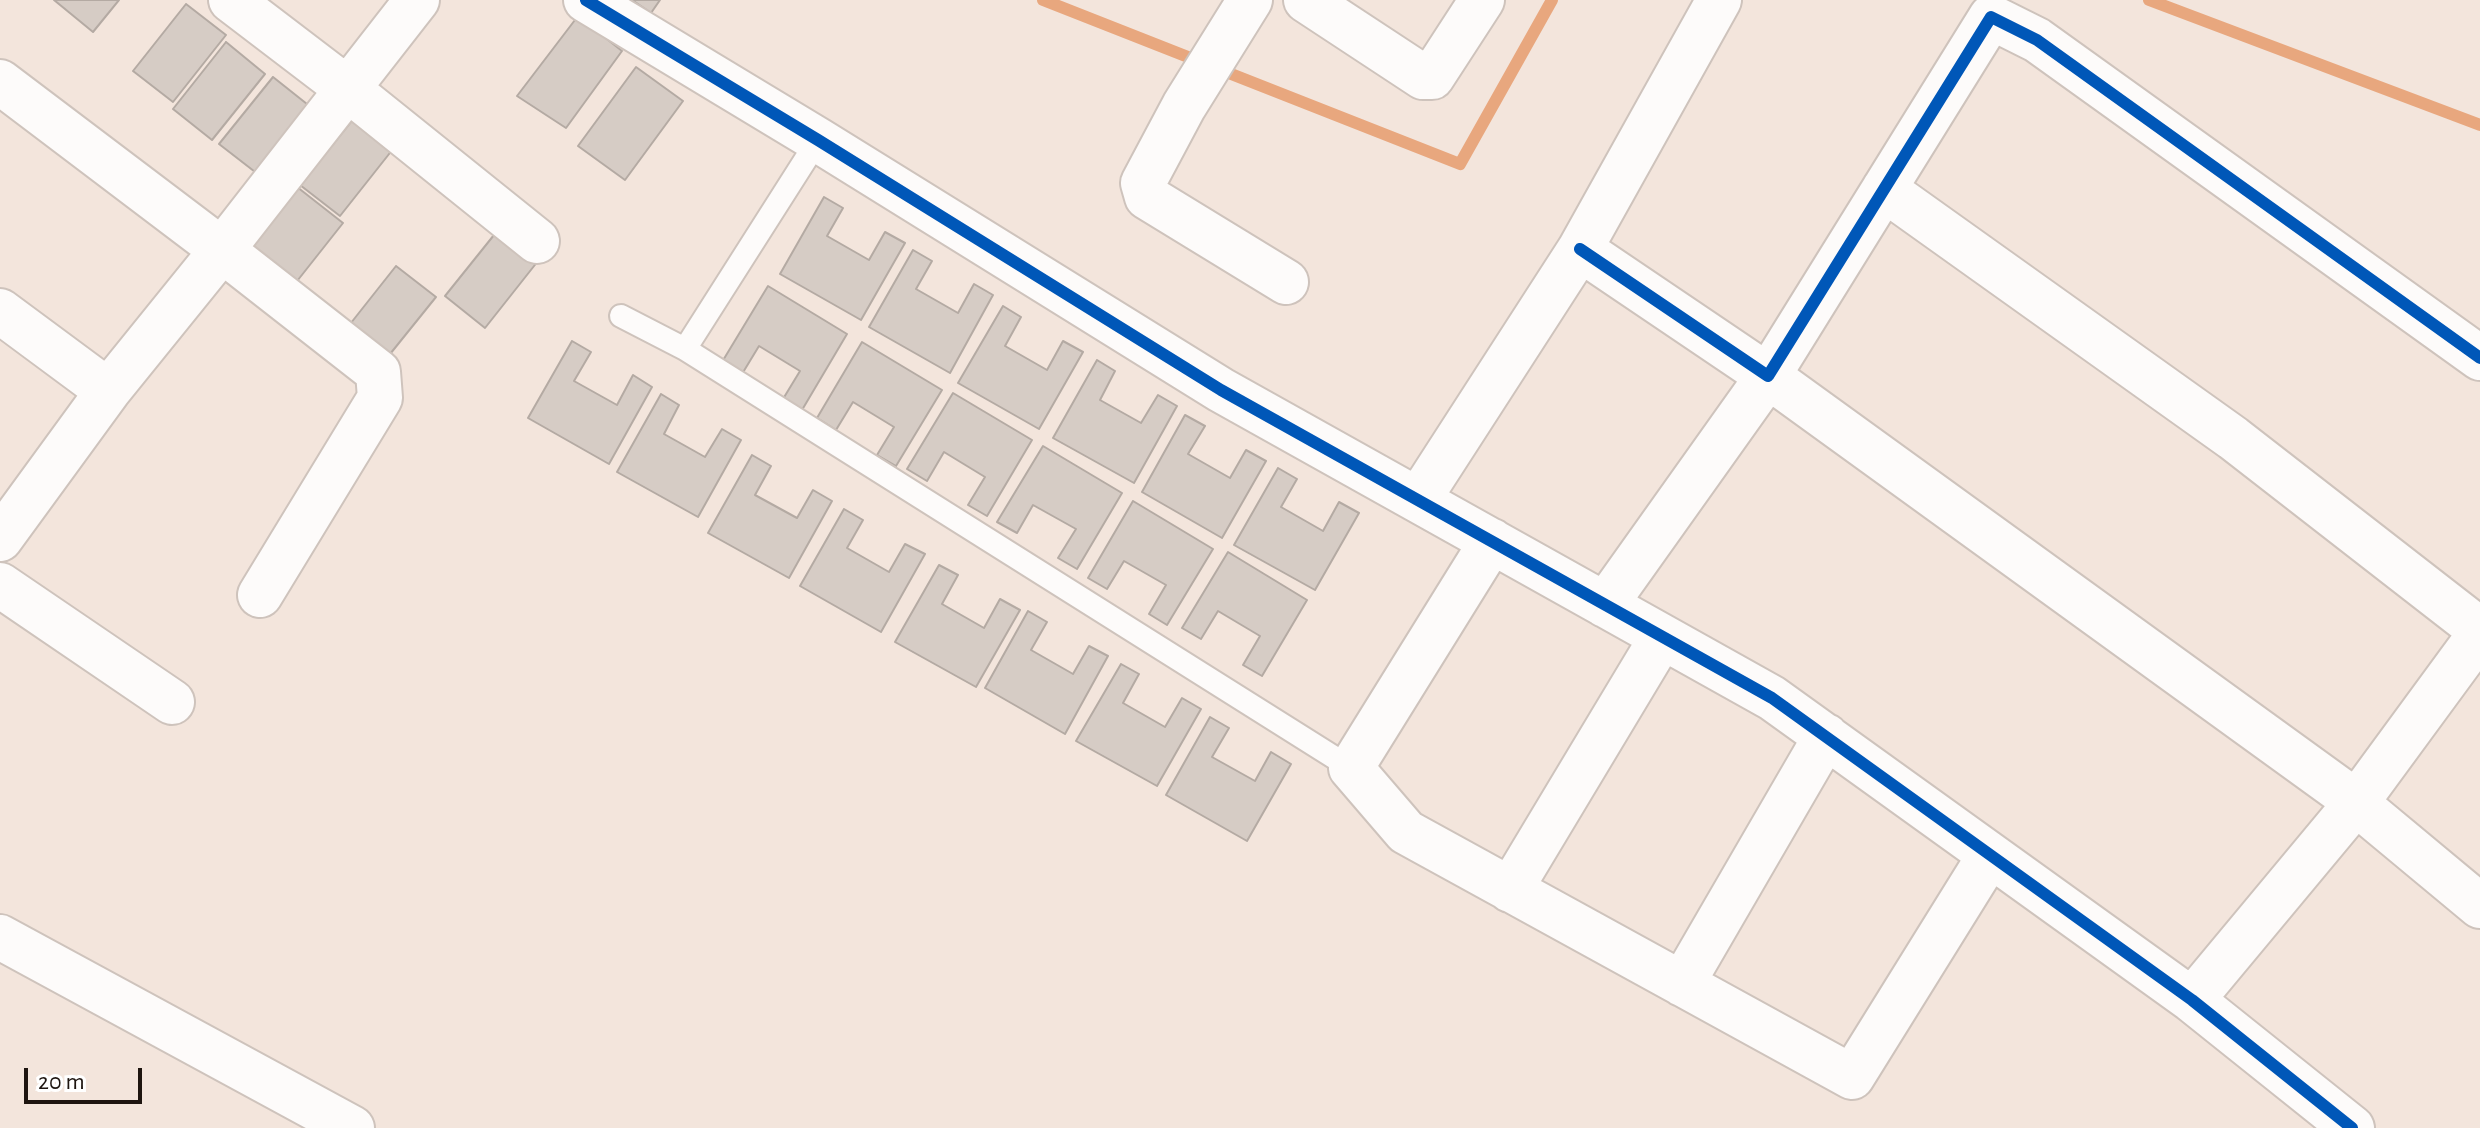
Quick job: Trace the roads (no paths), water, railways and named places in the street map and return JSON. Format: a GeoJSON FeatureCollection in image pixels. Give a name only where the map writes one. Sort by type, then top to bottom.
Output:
{"type":"FeatureCollection","features":[{"type":"Feature","properties":{"kind":"street"},"geometry":{"type":"LineString","coordinates":[[231,0],[537,241]]}},
{"type":"Feature","properties":{"kind":"street"},"geometry":{"type":"LineString","coordinates":[[0,539],[108,391],[349,90],[417,0]]}},
{"type":"Feature","properties":{"kind":"street"},"geometry":{"type":"LineString","coordinates":[[586,0],[1221,390],[1772,698],[2192,1000],[2352,1128]]}},
{"type":"Feature","properties":{"kind":"street"},"geometry":{"type":"LineString","coordinates":[[1250,0],[1184,106],[1143,183],[1147,197],[1286,282]]}},
{"type":"Feature","properties":{"kind":"street"},"geometry":{"type":"LineString","coordinates":[[1306,0],[1423,77],[1432,77],[1482,0]]}},
{"type":"Feature","properties":{"kind":"street"},"geometry":{"type":"LineString","coordinates":[[1418,500],[1580,249],[1719,0]]}},
{"type":"Feature","properties":{"kind":"street"},"geometry":{"type":"LineString","coordinates":[[1605,605],[1768,376],[1991,17],[2037,40],[2479,355]]}},
{"type":"Feature","properties":{"kind":"street"},"geometry":{"type":"LineString","coordinates":[[0,82],[378,372],[380,398],[260,595]]}},
{"type":"Feature","properties":{"kind":"street"},"geometry":{"type":"LineString","coordinates":[[1884,189],[2233,438],[2480,632],[2356,803],[2192,1000]]}},
{"type":"Feature","properties":{"kind":"street"},"geometry":{"type":"LineString","coordinates":[[1580,249],[1768,376],[2356,803],[2480,906]]}},
{"type":"Feature","properties":{"kind":"street"},"geometry":{"type":"LineString","coordinates":[[0,311],[108,391]]}},
{"type":"Feature","properties":{"kind":"street"},"geometry":{"type":"LineString","coordinates":[[1492,541],[1351,768],[1406,832],[1852,1077],[1990,855]]}},
{"type":"Feature","properties":{"kind":"street"},"geometry":{"type":"LineString","coordinates":[[0,585],[172,702]]}},
{"type":"Feature","properties":{"kind":"street"},"geometry":{"type":"LineString","coordinates":[[1510,890],[1662,637]]}},
{"type":"Feature","properties":{"kind":"street"},"geometry":{"type":"LineString","coordinates":[[1682,984],[1826,736]]}},
{"type":"Feature","properties":{"kind":"street"},"geometry":{"type":"LineString","coordinates":[[0,937],[352,1128]]}},
{"type":"Feature","properties":{"kind":"lane"},"geometry":{"type":"LineString","coordinates":[[685,349],[818,140]]}},
{"type":"Feature","properties":{"kind":"lane"},"geometry":{"type":"LineString","coordinates":[[621,316],[685,349],[1351,768]]}},
{"type":"Feature","properties":{"kind":"waterway"},"geometry":{"type":"LineString","coordinates":[[1043,0],[1460,164],[1552,0]]}},
{"type":"Feature","properties":{"kind":"waterway"},"geometry":{"type":"LineString","coordinates":[[2149,0],[2480,125]]}}]}
